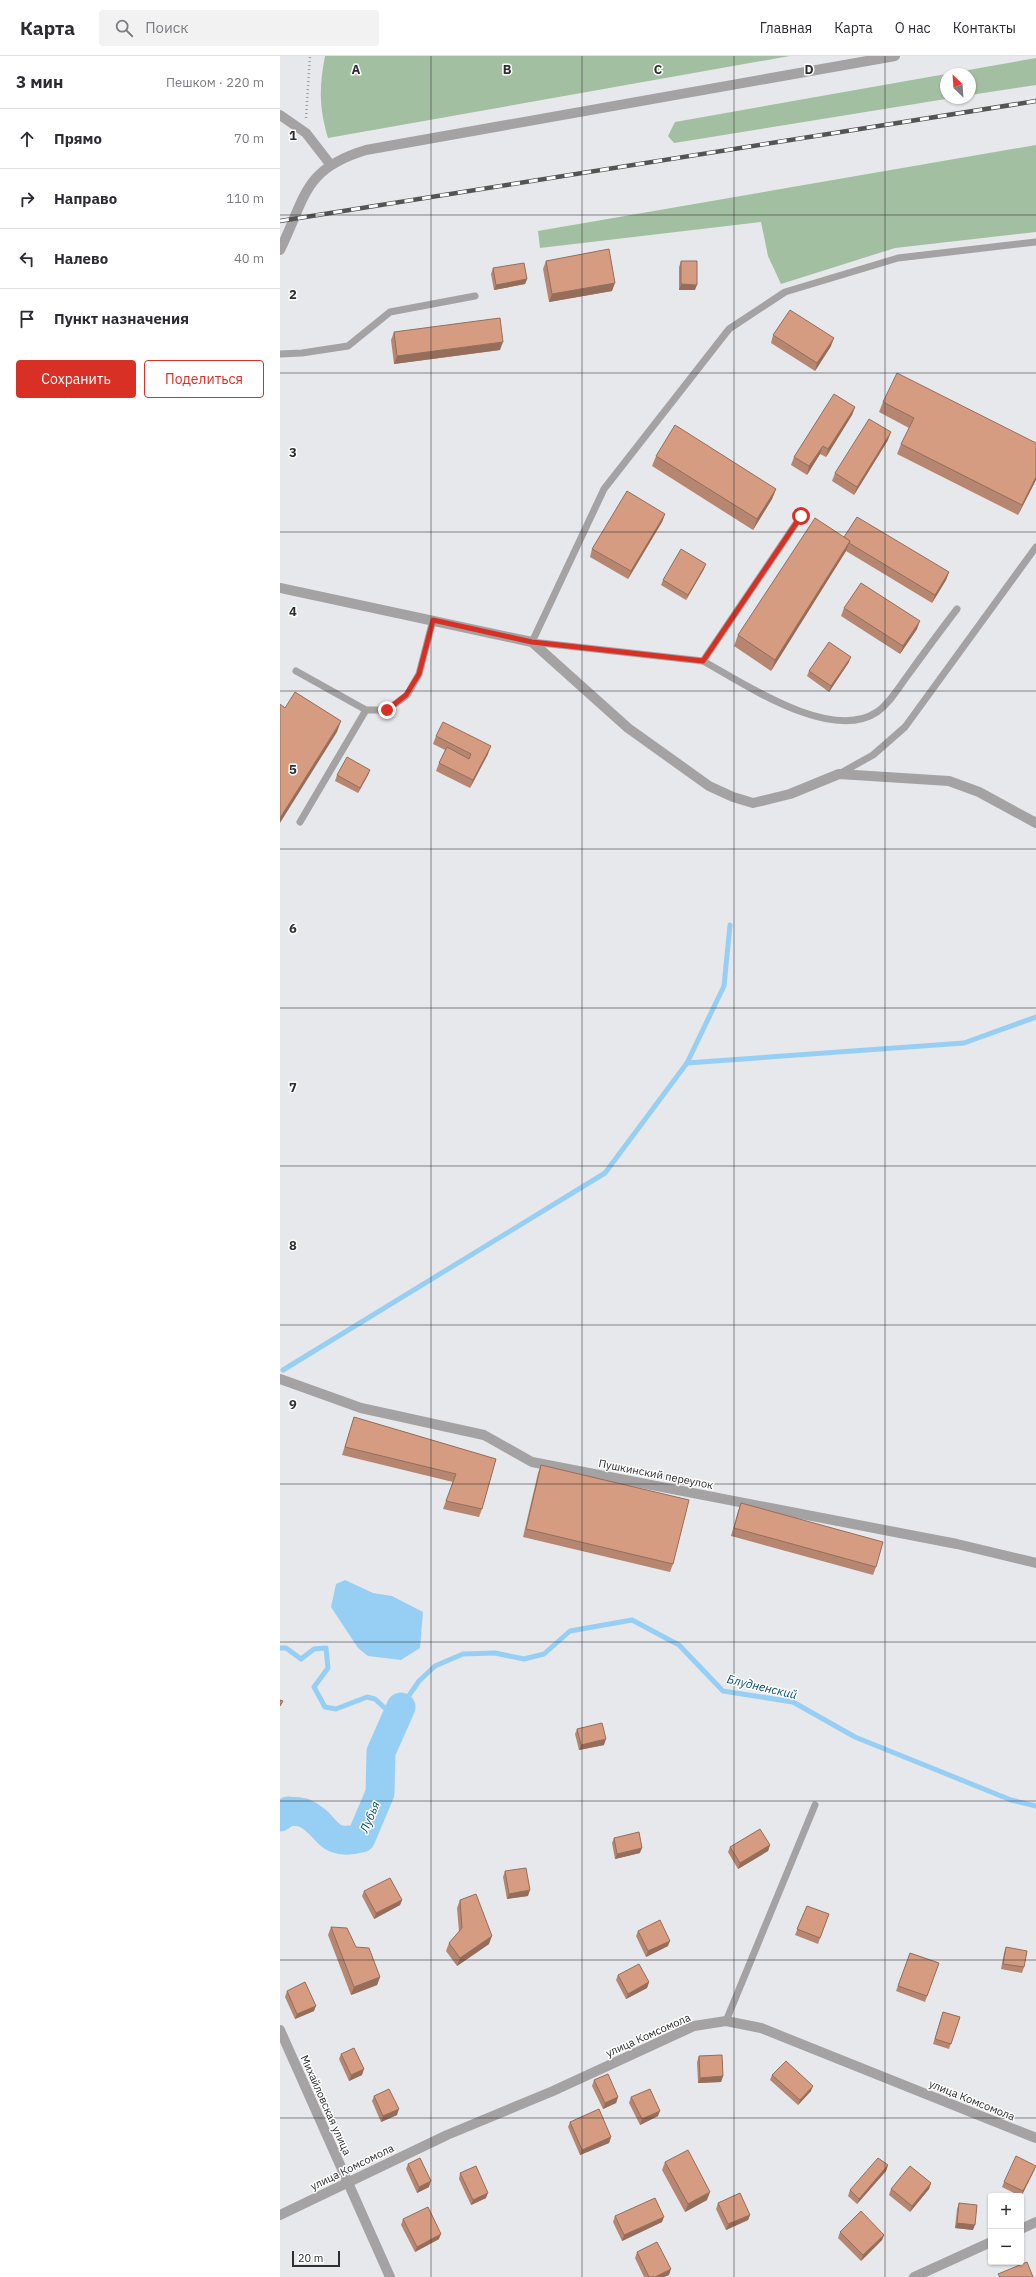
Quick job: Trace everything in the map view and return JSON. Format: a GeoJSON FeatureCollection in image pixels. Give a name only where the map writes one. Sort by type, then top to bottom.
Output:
{"type":"FeatureCollection","features":[{"type":"Feature","properties":{"kind":"street"},"geometry":{"type":"LineString","coordinates":[[280,250],[317,174],[330,164],[346,156],[366,150],[895,56]]}},
{"type":"Feature","properties":{"kind":"street"},"geometry":{"type":"LineString","coordinates":[[280,115],[306,133],[330,164]]}},
{"type":"Feature","properties":{"kind":"street"},"geometry":{"type":"LineString","coordinates":[[280,588],[532,642],[628,728],[709,786],[733,797],[753,803],[790,794],[839,774],[949,781],[979,792],[1036,823]]}},
{"type":"Feature","properties":{"kind":"street","name":"Пушкинский переулок"},"geometry":{"type":"LineString","coordinates":[[280,1379],[361,1408],[484,1435],[532,1462],[957,1544],[1036,1563]]}},
{"type":"Feature","properties":{"kind":"street","name":"улица Комсомола"},"geometry":{"type":"LineString","coordinates":[[280,2215],[447,2135],[553,2091],[694,2026],[726,2021],[761,2028],[1036,2138]]}},
{"type":"Feature","properties":{"kind":"street","name":"Михайловская улица"},"geometry":{"type":"LineString","coordinates":[[280,2030],[390,2277]]}},
{"type":"Feature","properties":{"kind":"street"},"geometry":{"type":"LineString","coordinates":[[1024,2228],[1036,2222]]}},
{"type":"Feature","properties":{"kind":"street"},"geometry":{"type":"LineString","coordinates":[[914,2277],[988,2243]]}},
{"type":"Feature","properties":{"kind":"lane"},"geometry":{"type":"LineString","coordinates":[[957,608],[891,697],[876,712],[856,720],[837,720],[815,716],[783,705],[703,661],[532,642],[604,488],[730,330],[785,292],[898,258],[1036,242]]}},
{"type":"Feature","properties":{"kind":"lane"},"geometry":{"type":"LineString","coordinates":[[280,354],[302,353],[348,346],[390,312],[475,296]]}},
{"type":"Feature","properties":{"kind":"lane"},"geometry":{"type":"LineString","coordinates":[[703,661],[801,516]]}},
{"type":"Feature","properties":{"kind":"lane"},"geometry":{"type":"LineString","coordinates":[[839,774],[873,754],[905,727],[1036,547]]}},
{"type":"Feature","properties":{"kind":"lane"},"geometry":{"type":"LineString","coordinates":[[296,671],[366,710],[387,710],[406,695],[419,674],[433,620]]}},
{"type":"Feature","properties":{"kind":"lane"},"geometry":{"type":"LineString","coordinates":[[300,822],[366,710]]}},
{"type":"Feature","properties":{"kind":"lane"},"geometry":{"type":"LineString","coordinates":[[726,2021],[815,1805]]}},
{"type":"Feature","properties":{"kind":"path"},"geometry":{"type":"LineString","coordinates":[[306,133],[306,98],[310,56]]}},
{"type":"Feature","properties":{"kind":"green space"},"geometry":{"type":"Polygon","coordinates":[[[325,56],[790,56],[328,138],[323,117],[321,97],[325,56]]]}},
{"type":"Feature","properties":{"kind":"green space"},"geometry":{"type":"Polygon","coordinates":[[[1036,58],[1036,85],[976,94],[976,69],[1036,58]]]}},
{"type":"Feature","properties":{"kind":"green space"},"geometry":{"type":"Polygon","coordinates":[[[940,75],[940,100],[674,143],[668,136],[675,122],[940,75]]]}},
{"type":"Feature","properties":{"kind":"green space"},"geometry":{"type":"Polygon","coordinates":[[[1036,145],[1036,232],[895,248],[781,284],[768,256],[761,222],[540,248],[538,231],[1036,145]]]}},
{"type":"Feature","properties":{"kind":"water"},"geometry":{"type":"Polygon","coordinates":[[[345,1580],[373,1593],[392,1596],[423,1612],[420,1648],[401,1660],[368,1656],[358,1648],[331,1607],[336,1584],[345,1580]]]}},
{"type":"Feature","properties":{"kind":"building"},"geometry":{"type":"Polygon","coordinates":[[[609,249],[615,283],[552,294],[546,261],[609,249]]]}},
{"type":"Feature","properties":{"kind":"building"},"geometry":{"type":"Polygon","coordinates":[[[681,261],[697,261],[697,285],[681,284],[681,261]]]}},
{"type":"Feature","properties":{"kind":"building"},"geometry":{"type":"Polygon","coordinates":[[[524,263],[527,279],[496,285],[493,268],[524,263]]]}},
{"type":"Feature","properties":{"kind":"building"},"geometry":{"type":"Polygon","coordinates":[[[790,310],[834,338],[817,363],[773,335],[790,310]]]}},
{"type":"Feature","properties":{"kind":"building"},"geometry":{"type":"Polygon","coordinates":[[[500,318],[503,342],[397,356],[394,332],[500,318]]]}},
{"type":"Feature","properties":{"kind":"building"},"geometry":{"type":"Polygon","coordinates":[[[897,373],[1036,443],[1036,477],[1022,505],[901,444],[914,418],[883,402],[897,373]]]}},
{"type":"Feature","properties":{"kind":"building"},"geometry":{"type":"Polygon","coordinates":[[[834,394],[855,407],[828,449],[823,446],[809,466],[794,457],[834,394]]]}},
{"type":"Feature","properties":{"kind":"building"},"geometry":{"type":"Polygon","coordinates":[[[869,419],[891,432],[857,487],[835,473],[869,419]]]}},
{"type":"Feature","properties":{"kind":"building"},"geometry":{"type":"Polygon","coordinates":[[[675,425],[776,489],[757,519],[656,456],[675,425]]]}},
{"type":"Feature","properties":{"kind":"building"},"geometry":{"type":"Polygon","coordinates":[[[627,491],[665,514],[631,571],[592,549],[627,491]]]}},
{"type":"Feature","properties":{"kind":"building"},"geometry":{"type":"Polygon","coordinates":[[[857,517],[949,572],[935,595],[849,543],[850,541],[844,537],[857,517]]]}},
{"type":"Feature","properties":{"kind":"building"},"geometry":{"type":"Polygon","coordinates":[[[815,518],[850,541],[775,660],[738,635],[815,518]]]}},
{"type":"Feature","properties":{"kind":"building"},"geometry":{"type":"Polygon","coordinates":[[[681,549],[706,564],[688,595],[663,580],[681,549]]]}},
{"type":"Feature","properties":{"kind":"building"},"geometry":{"type":"Polygon","coordinates":[[[861,583],[920,621],[903,646],[844,608],[861,583]]]}},
{"type":"Feature","properties":{"kind":"building"},"geometry":{"type":"Polygon","coordinates":[[[829,642],[851,657],[831,686],[809,671],[829,642]]]}},
{"type":"Feature","properties":{"kind":"building"},"geometry":{"type":"Polygon","coordinates":[[[295,692],[341,721],[280,818],[280,704],[285,708],[295,692]]]}},
{"type":"Feature","properties":{"kind":"building"},"geometry":{"type":"Polygon","coordinates":[[[443,722],[491,746],[473,780],[439,763],[447,747],[469,759],[471,754],[436,736],[443,722]]]}},
{"type":"Feature","properties":{"kind":"building"},"geometry":{"type":"Polygon","coordinates":[[[347,757],[370,770],[360,788],[337,775],[347,757]]]}},
{"type":"Feature","properties":{"kind":"building"},"geometry":{"type":"Polygon","coordinates":[[[354,1417],[496,1459],[482,1509],[446,1501],[456,1474],[345,1447],[354,1417]]]}},
{"type":"Feature","properties":{"kind":"building"},"geometry":{"type":"Polygon","coordinates":[[[541,1465],[689,1500],[673,1564],[526,1529],[541,1465]]]}},
{"type":"Feature","properties":{"kind":"building"},"geometry":{"type":"Polygon","coordinates":[[[741,1503],[883,1542],[876,1567],[734,1528],[741,1503]]]}},
{"type":"Feature","properties":{"kind":"building"},"geometry":{"type":"Polygon","coordinates":[[[602,1723],[606,1739],[581,1745],[577,1729],[602,1723]]]}},
{"type":"Feature","properties":{"kind":"building"},"geometry":{"type":"Polygon","coordinates":[[[760,1829],[770,1845],[740,1863],[730,1847],[760,1829]]]}},
{"type":"Feature","properties":{"kind":"building"},"geometry":{"type":"Polygon","coordinates":[[[639,1832],[642,1848],[617,1854],[614,1838],[639,1832]]]}},
{"type":"Feature","properties":{"kind":"building"},"geometry":{"type":"Polygon","coordinates":[[[526,1868],[530,1890],[509,1894],[505,1871],[526,1868]]]}},
{"type":"Feature","properties":{"kind":"building"},"geometry":{"type":"Polygon","coordinates":[[[390,1878],[402,1900],[376,1913],[364,1891],[390,1878]]]}},
{"type":"Feature","properties":{"kind":"building"},"geometry":{"type":"Polygon","coordinates":[[[476,1894],[492,1936],[460,1958],[449,1943],[462,1928],[460,1900],[476,1894]]]}},
{"type":"Feature","properties":{"kind":"building"},"geometry":{"type":"Polygon","coordinates":[[[807,1906],[829,1914],[820,1938],[797,1929],[807,1906]]]}},
{"type":"Feature","properties":{"kind":"building"},"geometry":{"type":"Polygon","coordinates":[[[660,1920],[670,1941],[648,1951],[638,1931],[660,1920]]]}},
{"type":"Feature","properties":{"kind":"building"},"geometry":{"type":"Polygon","coordinates":[[[331,1927],[347,1928],[356,1947],[369,1948],[380,1977],[354,1987],[331,1927]]]}},
{"type":"Feature","properties":{"kind":"building"},"geometry":{"type":"Polygon","coordinates":[[[1006,1947],[1027,1951],[1024,1967],[1003,1964],[1006,1947]]]}},
{"type":"Feature","properties":{"kind":"building"},"geometry":{"type":"Polygon","coordinates":[[[910,1953],[939,1963],[927,1996],[898,1986],[910,1953]]]}},
{"type":"Feature","properties":{"kind":"building"},"geometry":{"type":"Polygon","coordinates":[[[639,1964],[649,1982],[628,1994],[618,1975],[639,1964]]]}},
{"type":"Feature","properties":{"kind":"building"},"geometry":{"type":"Polygon","coordinates":[[[305,1982],[316,2006],[297,2014],[287,1991],[305,1982]]]}},
{"type":"Feature","properties":{"kind":"building"},"geometry":{"type":"Polygon","coordinates":[[[943,2012],[960,2017],[951,2044],[935,2039],[943,2012]]]}},
{"type":"Feature","properties":{"kind":"building"},"geometry":{"type":"Polygon","coordinates":[[[354,2048],[364,2069],[351,2075],[341,2054],[354,2048]]]}},
{"type":"Feature","properties":{"kind":"building"},"geometry":{"type":"Polygon","coordinates":[[[722,2055],[723,2076],[700,2078],[699,2056],[722,2055]]]}},
{"type":"Feature","properties":{"kind":"building"},"geometry":{"type":"Polygon","coordinates":[[[786,2061],[813,2086],[800,2100],[772,2075],[786,2061]]]}},
{"type":"Feature","properties":{"kind":"building"},"geometry":{"type":"Polygon","coordinates":[[[608,2074],[618,2097],[605,2103],[594,2080],[608,2074]]]}},
{"type":"Feature","properties":{"kind":"building"},"geometry":{"type":"Polygon","coordinates":[[[389,2089],[399,2109],[383,2116],[374,2096],[389,2089]]]}},
{"type":"Feature","properties":{"kind":"building"},"geometry":{"type":"Polygon","coordinates":[[[650,2089],[660,2111],[642,2119],[631,2097],[650,2089]]]}},
{"type":"Feature","properties":{"kind":"building"},"geometry":{"type":"Polygon","coordinates":[[[599,2109],[611,2137],[582,2150],[570,2122],[599,2109]]]}},
{"type":"Feature","properties":{"kind":"building"},"geometry":{"type":"Polygon","coordinates":[[[688,2150],[710,2192],[688,2204],[665,2162],[688,2150]]]}},
{"type":"Feature","properties":{"kind":"building"},"geometry":{"type":"Polygon","coordinates":[[[1016,2156],[1036,2166],[1023,2191],[1004,2182],[1016,2156]]]}},
{"type":"Feature","properties":{"kind":"building"},"geometry":{"type":"Polygon","coordinates":[[[420,2158],[431,2181],[419,2187],[408,2164],[420,2158]]]}},
{"type":"Feature","properties":{"kind":"building"},"geometry":{"type":"Polygon","coordinates":[[[878,2158],[888,2165],[859,2199],[850,2190],[878,2158]]]}},
{"type":"Feature","properties":{"kind":"building"},"geometry":{"type":"Polygon","coordinates":[[[476,2166],[488,2193],[473,2200],[460,2173],[476,2166]]]}},
{"type":"Feature","properties":{"kind":"building"},"geometry":{"type":"Polygon","coordinates":[[[910,2166],[931,2183],[912,2206],[891,2189],[910,2166]]]}},
{"type":"Feature","properties":{"kind":"building"},"geometry":{"type":"Polygon","coordinates":[[[740,2193],[750,2215],[728,2224],[718,2203],[740,2193]]]}},
{"type":"Feature","properties":{"kind":"building"},"geometry":{"type":"Polygon","coordinates":[[[655,2198],[664,2217],[624,2235],[615,2216],[655,2198]]]}},
{"type":"Feature","properties":{"kind":"building"},"geometry":{"type":"Polygon","coordinates":[[[959,2203],[977,2205],[975,2225],[957,2223],[959,2203]]]}},
{"type":"Feature","properties":{"kind":"building"},"geometry":{"type":"Polygon","coordinates":[[[428,2207],[441,2234],[417,2247],[403,2219],[428,2207]]]}},
{"type":"Feature","properties":{"kind":"building"},"geometry":{"type":"Polygon","coordinates":[[[861,2211],[884,2235],[863,2255],[840,2232],[861,2211]]]}},
{"type":"Feature","properties":{"kind":"building"},"geometry":{"type":"Polygon","coordinates":[[[657,2242],[671,2269],[655,2277],[649,2277],[637,2252],[657,2242]]]}},
{"type":"Feature","properties":{"kind":"building"},"geometry":{"type":"Polygon","coordinates":[[[1027,2262],[1033,2277],[1000,2277],[998,2274],[1020,2265],[1024,2265],[1024,2263],[1027,2262]]]}},
{"type":"Feature","properties":{"kind":"waterway"},"geometry":{"type":"LineString","coordinates":[[687,1063],[724,986],[730,925]]}},
{"type":"Feature","properties":{"kind":"waterway"},"geometry":{"type":"LineString","coordinates":[[283,1370],[605,1173],[687,1063],[964,1043],[1036,1017]]}},
{"type":"Feature","properties":{"kind":"waterway","name":"Блудненский"},"geometry":{"type":"LineString","coordinates":[[280,1648],[286,1648],[301,1659],[314,1649],[326,1648],[328,1668],[314,1687],[325,1707],[336,1709],[367,1697],[375,1699],[387,1710],[401,1707],[419,1681],[435,1666],[463,1654],[495,1653],[524,1659],[544,1654],[570,1631],[632,1620],[679,1645],[723,1691],[793,1702],[855,1737],[1011,1800],[1036,1806]]}},
{"type":"Feature","properties":{"kind":"waterway","name":"Лубья"},"geometry":{"type":"LineString","coordinates":[[280,1817],[288,1811],[302,1812],[312,1817],[333,1837],[340,1840],[361,1838],[380,1793],[381,1752],[401,1707]]}},
{"type":"Feature","properties":{"kind":"railway"},"geometry":{"type":"LineString","coordinates":[[280,221],[1036,101]]}},
{"type":"Feature","properties":{"kind":"route"},"geometry":{"type":"LineString","coordinates":[[387,710],[406,695],[419,674],[433,620],[532,642],[703,661],[801,516]]}}]}
